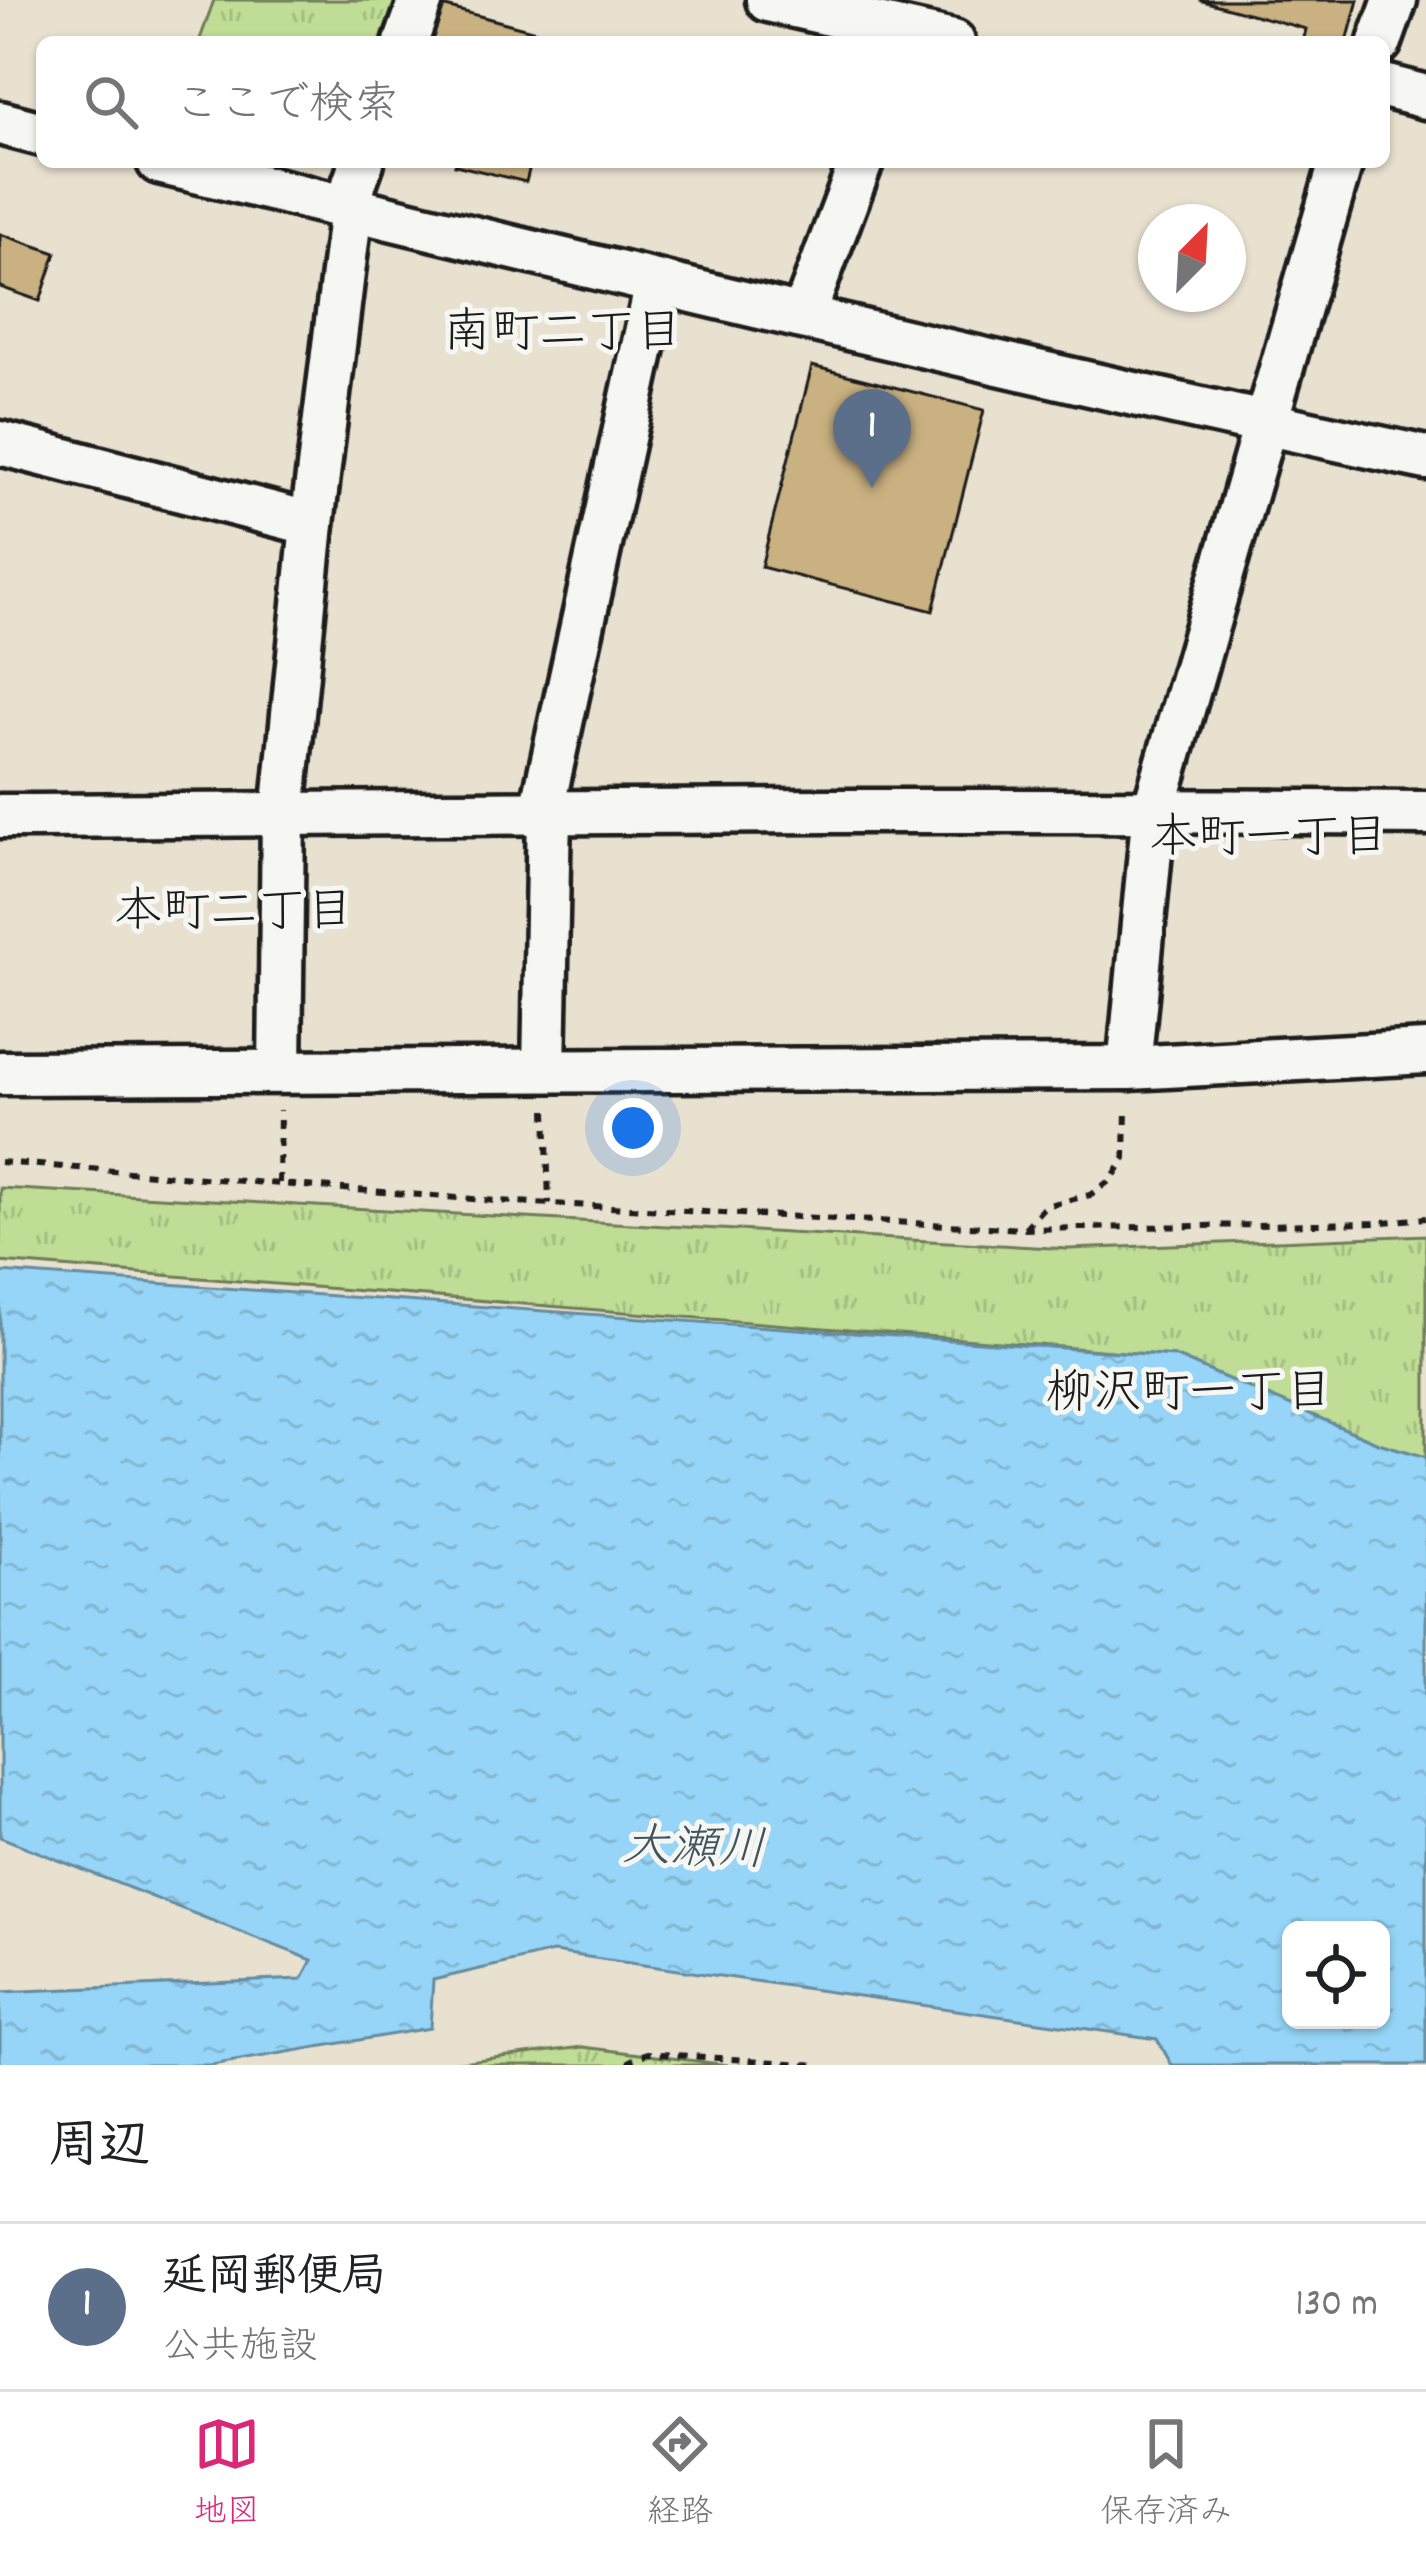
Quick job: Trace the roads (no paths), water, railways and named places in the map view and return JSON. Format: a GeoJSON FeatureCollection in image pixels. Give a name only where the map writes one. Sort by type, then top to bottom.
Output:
{"type":"FeatureCollection","features":[{"type":"Feature","properties":{"kind":"street"},"geometry":{"type":"LineString","coordinates":[[408,36],[421,0]]}},
{"type":"Feature","properties":{"kind":"street"},"geometry":{"type":"LineString","coordinates":[[768,0],[912,25]]}},
{"type":"Feature","properties":{"kind":"street"},"geometry":{"type":"LineString","coordinates":[[1382,36],[1395,0]]}},
{"type":"Feature","properties":{"kind":"street"},"geometry":{"type":"LineString","coordinates":[[1390,88],[1426,98]]}},
{"type":"Feature","properties":{"kind":"street"},"geometry":{"type":"LineString","coordinates":[[0,124],[36,133]]}},
{"type":"Feature","properties":{"kind":"street"},"geometry":{"type":"LineString","coordinates":[[184,168],[657,283],[1426,458]]}},
{"type":"Feature","properties":{"kind":"street"},"geometry":{"type":"LineString","coordinates":[[280,1071],[283,814],[312,524],[354,184],[360,168]]}},
{"type":"Feature","properties":{"kind":"street"},"geometry":{"type":"LineString","coordinates":[[803,316],[859,168]]}},
{"type":"Feature","properties":{"kind":"street"},"geometry":{"type":"LineString","coordinates":[[1129,1068],[1154,810],[1339,168]]}},
{"type":"Feature","properties":{"kind":"street"},"geometry":{"type":"LineString","coordinates":[[544,1070],[546,811],[657,283]]}},
{"type":"Feature","properties":{"kind":"street"},"geometry":{"type":"LineString","coordinates":[[0,443],[312,524]]}},
{"type":"Feature","properties":{"kind":"street"},"geometry":{"type":"LineString","coordinates":[[0,816],[1154,810],[1426,814]]}},
{"type":"Feature","properties":{"kind":"street"},"geometry":{"type":"LineString","coordinates":[[0,1073],[1129,1068],[1426,1052]]}},
{"type":"Feature","properties":{"kind":"water","name":"大瀬川"},"geometry":{"type":"Polygon","coordinates":[[[0,1272],[1174,1356],[1378,1443],[1426,1457],[1426,2065],[1172,2065],[1157,2039],[553,1952],[433,1980],[430,2028],[211,2065],[0,2065],[0,1992],[302,1979],[312,1960],[0,1837],[0,1272]]]}},
{"type":"Feature","properties":{"kind":"place","name":"延岡郵便局"},"geometry":{"type":"Point","coordinates":[872,488]}},
{"type":"Feature","properties":{"kind":"district","name":"南町二丁目"},"geometry":{"type":"Point","coordinates":[563,336]}},
{"type":"Feature","properties":{"kind":"district","name":"本町一丁目"},"geometry":{"type":"Point","coordinates":[1269,841]}},
{"type":"Feature","properties":{"kind":"district","name":"本町二丁目"},"geometry":{"type":"Point","coordinates":[234,915]}},
{"type":"Feature","properties":{"kind":"district","name":"柳沢町一丁目"},"geometry":{"type":"Point","coordinates":[1189,1396]}}]}
